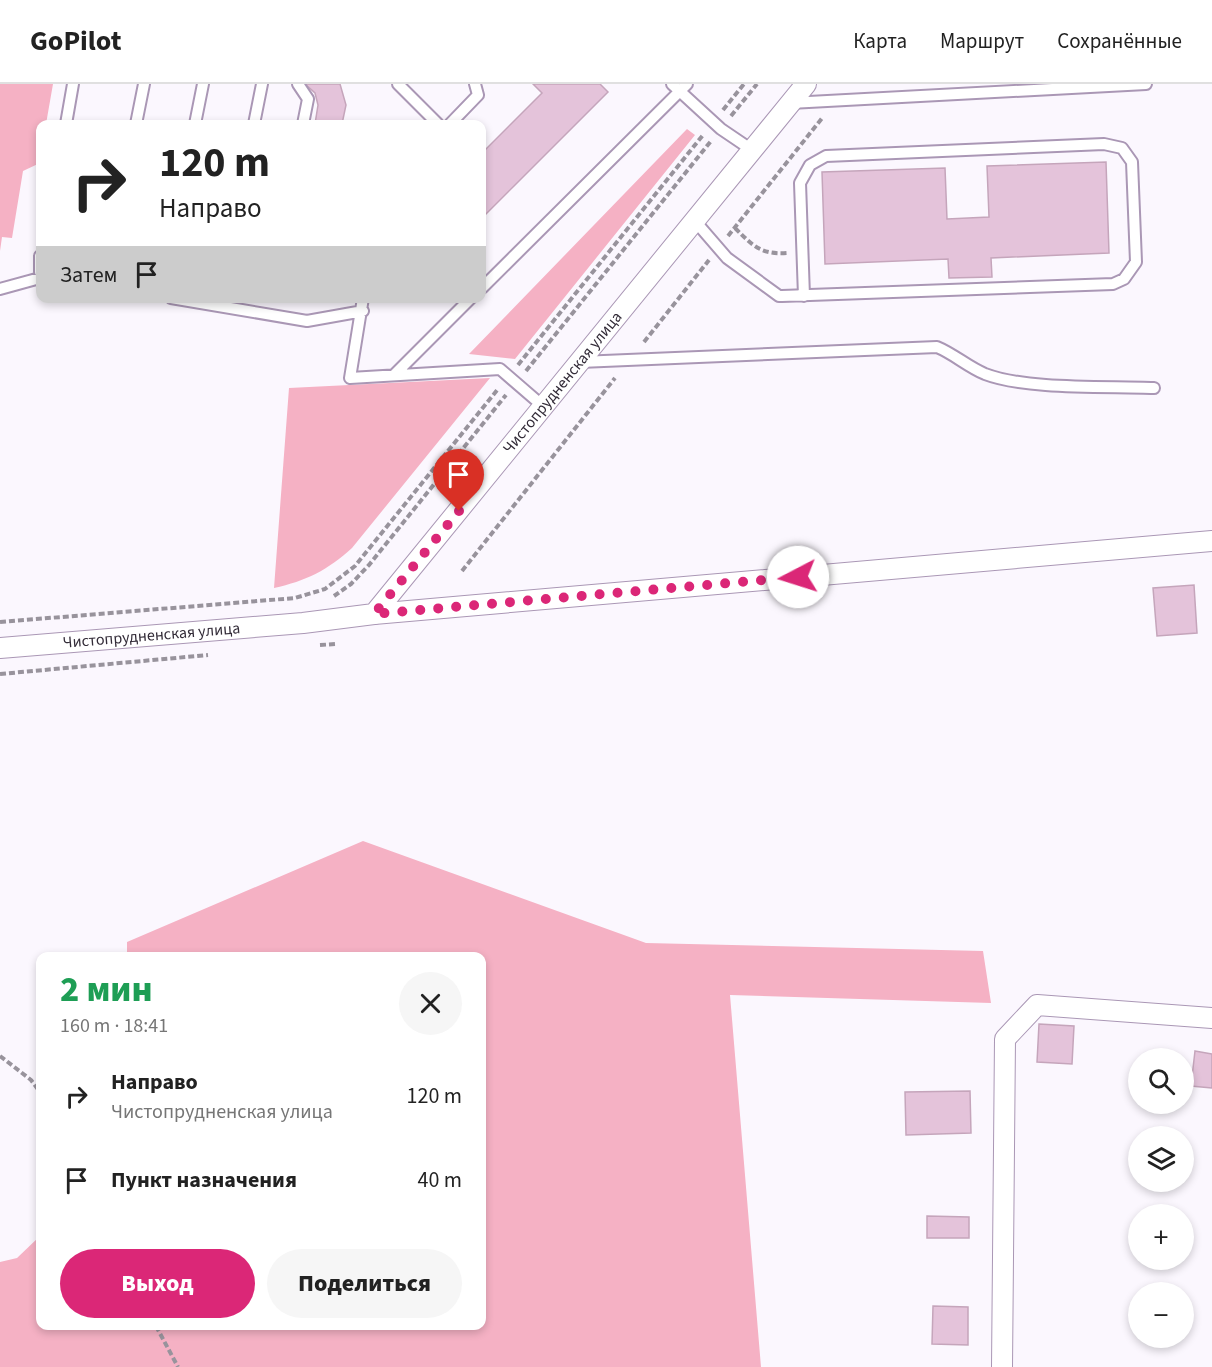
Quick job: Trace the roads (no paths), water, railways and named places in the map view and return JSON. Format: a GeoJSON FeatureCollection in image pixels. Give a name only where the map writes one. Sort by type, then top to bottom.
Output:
{"type":"FeatureCollection","features":[{"type":"Feature","properties":{"kind":"street","name":"Чистопрудненская улица"},"geometry":{"type":"LineString","coordinates":[[0,648],[303,623],[374,614],[806,84]]}},
{"type":"Feature","properties":{"kind":"street"},"geometry":{"type":"LineString","coordinates":[[374,614],[1212,541]]}},
{"type":"Feature","properties":{"kind":"street"},"geometry":{"type":"LineString","coordinates":[[1002,1367],[1005,1039],[1037,1005],[1212,1018]]}},
{"type":"Feature","properties":{"kind":"lane"},"geometry":{"type":"LineString","coordinates":[[67,120],[73,84]]}},
{"type":"Feature","properties":{"kind":"lane"},"geometry":{"type":"LineString","coordinates":[[137,120],[144,84]]}},
{"type":"Feature","properties":{"kind":"lane"},"geometry":{"type":"LineString","coordinates":[[196,120],[203,84]]}},
{"type":"Feature","properties":{"kind":"lane"},"geometry":{"type":"LineString","coordinates":[[255,120],[262,84]]}},
{"type":"Feature","properties":{"kind":"lane"},"geometry":{"type":"LineString","coordinates":[[298,84],[308,99],[304,120]]}},
{"type":"Feature","properties":{"kind":"lane"},"geometry":{"type":"LineString","coordinates":[[398,84],[434,120]]}},
{"type":"Feature","properties":{"kind":"lane"},"geometry":{"type":"LineString","coordinates":[[454,120],[478,95],[475,84]]}},
{"type":"Feature","properties":{"kind":"lane"},"geometry":{"type":"LineString","coordinates":[[790,103],[1146,84]]}},
{"type":"Feature","properties":{"kind":"lane"},"geometry":{"type":"LineString","coordinates":[[486,284],[680,87],[717,126],[752,150]]}},
{"type":"Feature","properties":{"kind":"lane"},"geometry":{"type":"LineString","coordinates":[[695,221],[718,249],[776,295],[804,296],[1113,284],[1124,279],[1136,262],[1132,162],[1122,148],[1104,144],[826,156],[810,165],[800,183],[804,296]]}},
{"type":"Feature","properties":{"kind":"lane"},"geometry":{"type":"LineString","coordinates":[[0,289],[36,279]]}},
{"type":"Feature","properties":{"kind":"lane"},"geometry":{"type":"LineString","coordinates":[[201,303],[307,321],[363,311]]}},
{"type":"Feature","properties":{"kind":"lane"},"geometry":{"type":"LineString","coordinates":[[363,303],[350,378],[500,369],[544,407]]}},
{"type":"Feature","properties":{"kind":"lane"},"geometry":{"type":"LineString","coordinates":[[394,375],[466,303]]}},
{"type":"Feature","properties":{"kind":"lane"},"geometry":{"type":"LineString","coordinates":[[580,362],[937,347],[954,354],[983,373],[1011,382],[1154,388]]}}]}
